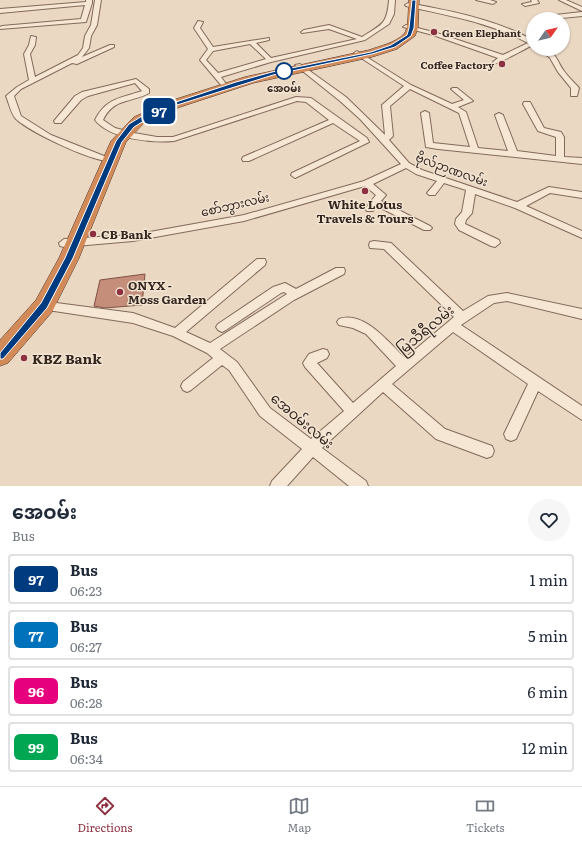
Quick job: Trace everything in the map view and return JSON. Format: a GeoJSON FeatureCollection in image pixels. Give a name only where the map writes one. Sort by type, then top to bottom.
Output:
{"type":"FeatureCollection","features":[{"type":"Feature","properties":{"kind":"highway"},"geometry":{"type":"LineString","coordinates":[[0,356],[39,305],[69,258],[70,243],[107,158],[119,141],[125,124],[145,112],[219,80],[384,50],[401,42],[409,36],[411,3]]}},
{"type":"Feature","properties":{"kind":"highway"},"geometry":{"type":"LineString","coordinates":[[122,132],[139,120],[175,104],[299,66]]}},
{"type":"Feature","properties":{"kind":"highway"},"geometry":{"type":"LineString","coordinates":[[0,341],[39,305]]}},
{"type":"Feature","properties":{"kind":"street"},"geometry":{"type":"LineString","coordinates":[[98,0],[96,21],[88,36],[86,48],[80,56],[19,88],[10,96],[18,117],[48,137],[107,158]]}},
{"type":"Feature","properties":{"kind":"street"},"geometry":{"type":"LineString","coordinates":[[267,39],[211,49],[203,60],[219,80],[270,60],[363,39],[387,23],[391,14],[392,0]]}},
{"type":"Feature","properties":{"kind":"street"},"geometry":{"type":"LineString","coordinates":[[479,0],[493,2]]}},
{"type":"Feature","properties":{"kind":"street"},"geometry":{"type":"LineString","coordinates":[[524,4],[536,2],[534,0]]}},
{"type":"Feature","properties":{"kind":"street"},"geometry":{"type":"LineString","coordinates":[[562,0],[582,9]]}},
{"type":"Feature","properties":{"kind":"street"},"geometry":{"type":"LineString","coordinates":[[0,11],[89,2],[84,21],[2,28]]}},
{"type":"Feature","properties":{"kind":"street"},"geometry":{"type":"LineString","coordinates":[[411,3],[478,20],[526,39]]}},
{"type":"Feature","properties":{"kind":"street"},"geometry":{"type":"LineString","coordinates":[[570,15],[582,14]]}},
{"type":"Feature","properties":{"kind":"street"},"geometry":{"type":"LineString","coordinates":[[200,22],[197,28],[211,49]]}},
{"type":"Feature","properties":{"kind":"street"},"geometry":{"type":"LineString","coordinates":[[304,32],[329,27],[363,39]]}},
{"type":"Feature","properties":{"kind":"street"},"geometry":{"type":"LineString","coordinates":[[409,28],[435,34],[502,57]]}},
{"type":"Feature","properties":{"kind":"street"},"geometry":{"type":"LineString","coordinates":[[33,37],[32,45],[27,54],[33,81]]}},
{"type":"Feature","properties":{"kind":"street"},"geometry":{"type":"LineString","coordinates":[[252,42],[270,60]]}},
{"type":"Feature","properties":{"kind":"street"},"geometry":{"type":"LineString","coordinates":[[495,63],[502,57],[526,44]]}},
{"type":"Feature","properties":{"kind":"street"},"geometry":{"type":"LineString","coordinates":[[47,74],[112,46]]}},
{"type":"Feature","properties":{"kind":"street"},"geometry":{"type":"LineString","coordinates":[[359,54],[409,86],[462,112],[475,150]]}},
{"type":"Feature","properties":{"kind":"street"},"geometry":{"type":"LineString","coordinates":[[552,56],[560,71],[575,88],[574,94]]}},
{"type":"Feature","properties":{"kind":"street","name":"ဗိုလ်ဉာဏလမ်း"},"geometry":{"type":"LineString","coordinates":[[299,66],[343,99],[385,140],[406,165],[419,172],[471,188],[518,206],[582,235]]}},
{"type":"Feature","properties":{"kind":"street"},"geometry":{"type":"LineString","coordinates":[[58,121],[78,98],[85,94],[136,81],[146,91],[108,105],[102,112],[99,120],[102,124],[122,132],[146,138],[164,140],[174,139],[296,99],[308,100],[365,142],[295,175]]}},
{"type":"Feature","properties":{"kind":"street"},"geometry":{"type":"LineString","coordinates":[[385,140],[390,136],[386,105],[409,86]]}},
{"type":"Feature","properties":{"kind":"street"},"geometry":{"type":"LineString","coordinates":[[452,106],[469,101],[455,89]]}},
{"type":"Feature","properties":{"kind":"street"},"geometry":{"type":"LineString","coordinates":[[528,104],[541,129],[558,134],[560,137],[560,158]]}},
{"type":"Feature","properties":{"kind":"street"},"geometry":{"type":"LineString","coordinates":[[425,113],[429,145],[582,161]]}},
{"type":"Feature","properties":{"kind":"street"},"geometry":{"type":"LineString","coordinates":[[499,115],[513,153]]}},
{"type":"Feature","properties":{"kind":"street"},"geometry":{"type":"LineString","coordinates":[[246,159],[334,120]]}},
{"type":"Feature","properties":{"kind":"street","name":"စော်ဘွားလမ်း"},"geometry":{"type":"LineString","coordinates":[[70,243],[133,238],[225,222],[367,183],[406,165]]}},
{"type":"Feature","properties":{"kind":"street"},"geometry":{"type":"LineString","coordinates":[[432,193],[442,180]]}},
{"type":"Feature","properties":{"kind":"street"},"geometry":{"type":"LineString","coordinates":[[367,183],[381,195],[373,205],[427,228]]}},
{"type":"Feature","properties":{"kind":"street"},"geometry":{"type":"LineString","coordinates":[[471,188],[467,213],[462,218],[460,224],[462,228],[495,243]]}},
{"type":"Feature","properties":{"kind":"street"},"geometry":{"type":"LineString","coordinates":[[518,206],[549,190],[582,195]]}},
{"type":"Feature","properties":{"kind":"street"},"geometry":{"type":"LineString","coordinates":[[374,245],[387,246],[427,286],[462,317]]}},
{"type":"Feature","properties":{"kind":"street"},"geometry":{"type":"LineString","coordinates":[[177,333],[261,262]]}},
{"type":"Feature","properties":{"kind":"street"},"geometry":{"type":"LineString","coordinates":[[211,349],[295,294],[340,271]]}},
{"type":"Feature","properties":{"kind":"street"},"geometry":{"type":"LineString","coordinates":[[222,327],[277,290],[285,287],[295,294]]}},
{"type":"Feature","properties":{"kind":"street","name":"မြသီရီလမ်း"},"geometry":{"type":"LineString","coordinates":[[277,486],[312,448],[383,384],[462,317],[492,299],[507,297],[582,314]]}},
{"type":"Feature","properties":{"kind":"street","name":"အေဝမ်းလမ်း"},"geometry":{"type":"LineString","coordinates":[[39,305],[134,318],[177,333],[211,349],[233,366],[265,412],[361,486]]}},
{"type":"Feature","properties":{"kind":"street"},"geometry":{"type":"LineString","coordinates":[[343,322],[355,323],[370,331],[404,366]]}},
{"type":"Feature","properties":{"kind":"street"},"geometry":{"type":"LineString","coordinates":[[453,326],[582,414]]}},
{"type":"Feature","properties":{"kind":"street"},"geometry":{"type":"LineString","coordinates":[[323,354],[313,358],[309,363],[353,412]]}},
{"type":"Feature","properties":{"kind":"street"},"geometry":{"type":"LineString","coordinates":[[187,386],[223,357]]}},
{"type":"Feature","properties":{"kind":"street"},"geometry":{"type":"LineString","coordinates":[[511,434],[536,382]]}},
{"type":"Feature","properties":{"kind":"street"},"geometry":{"type":"LineString","coordinates":[[383,384],[441,434],[487,451]]}},
{"type":"Feature","properties":{"kind":"building","name":"ONYX - Moss Garden"},"geometry":{"type":"Polygon","coordinates":[[[145,274],[142,305],[105,308],[94,306],[100,280],[145,274]]]}},
{"type":"Feature","properties":{"kind":"bus line","name":"97"},"geometry":{"type":"LineString","coordinates":[[0,356],[44,306],[69,258],[119,141],[132,126],[150,114],[238,83],[272,74],[361,56],[393,46],[409,36],[412,28],[414,0]]}},
{"type":"Feature","properties":{"kind":"place","name":"Green Elephant"},"geometry":{"type":"Point","coordinates":[434,32]}},
{"type":"Feature","properties":{"kind":"place","name":"Coffee Factory"},"geometry":{"type":"Point","coordinates":[502,64]}},
{"type":"Feature","properties":{"kind":"place","name":"အေဝမ်း"},"geometry":{"type":"Point","coordinates":[284,71]}},
{"type":"Feature","properties":{"kind":"place","name":"White Lotus Travels & Tours"},"geometry":{"type":"Point","coordinates":[365,191]}},
{"type":"Feature","properties":{"kind":"place","name":"CB Bank"},"geometry":{"type":"Point","coordinates":[93,234]}},
{"type":"Feature","properties":{"kind":"place","name":"ONYX - Moss Garden"},"geometry":{"type":"Point","coordinates":[120,292]}},
{"type":"Feature","properties":{"kind":"place","name":"KBZ Bank"},"geometry":{"type":"Point","coordinates":[24,358]}}]}
